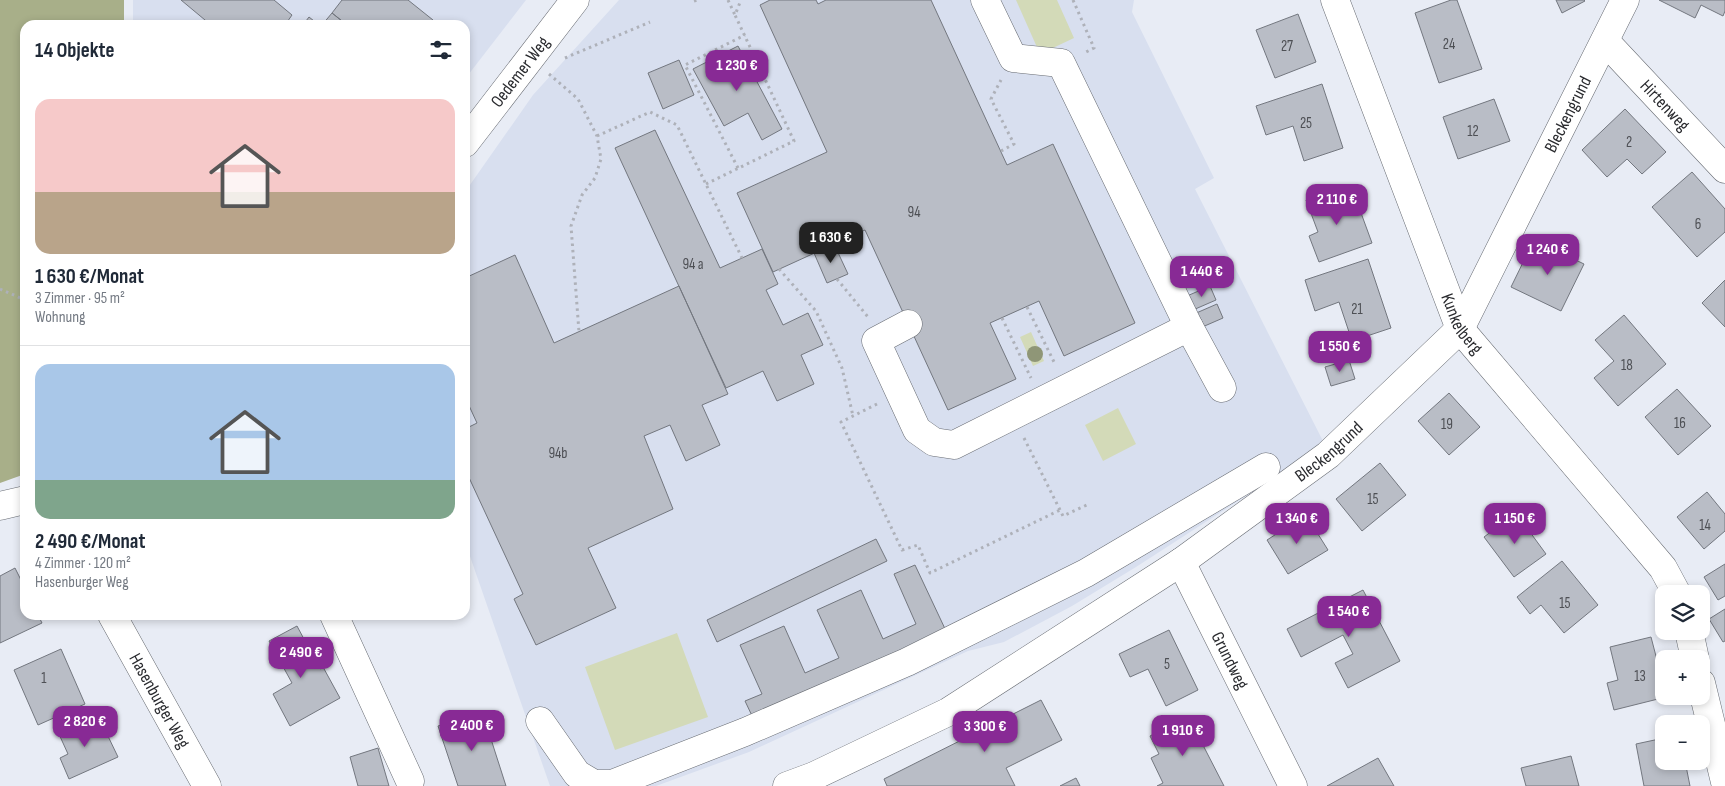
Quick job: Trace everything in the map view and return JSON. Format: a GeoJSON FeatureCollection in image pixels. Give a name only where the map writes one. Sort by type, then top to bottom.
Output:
{"type":"FeatureCollection","features":[{"type":"Feature","properties":{"kind":"street","name":"Oedemer Weg"},"geometry":{"type":"LineString","coordinates":[[470,136],[575,0]]}},
{"type":"Feature","properties":{"kind":"street"},"geometry":{"type":"LineString","coordinates":[[985,0],[1013,58],[1061,63],[1189,327],[1222,388]]}},
{"type":"Feature","properties":{"kind":"street","name":"Kunkelberg"},"geometry":{"type":"LineString","coordinates":[[1336,0],[1460,329],[1663,568],[1672,585]]}},
{"type":"Feature","properties":{"kind":"street","name":"Bleckengrund"},"geometry":{"type":"LineString","coordinates":[[787,786],[815,781],[948,712],[1181,562],[1328,455],[1460,329],[1625,0]]}},
{"type":"Feature","properties":{"kind":"street","name":"Hirtenweg"},"geometry":{"type":"LineString","coordinates":[[1605,42],[1725,169]]}},
{"type":"Feature","properties":{"kind":"street"},"geometry":{"type":"LineString","coordinates":[[908,324],[876,341],[917,430],[934,442],[954,445],[1189,327]]}},
{"type":"Feature","properties":{"kind":"street"},"geometry":{"type":"LineString","coordinates":[[540,721],[577,774],[594,784],[612,784],[744,732],[906,662],[1086,573],[1266,467]]}},
{"type":"Feature","properties":{"kind":"street"},"geometry":{"type":"LineString","coordinates":[[0,506],[20,501]]}},
{"type":"Feature","properties":{"kind":"street","name":"Grundweg"},"geometry":{"type":"LineString","coordinates":[[1181,562],[1293,786]]}},
{"type":"Feature","properties":{"kind":"street","name":"Hasenburger Weg"},"geometry":{"type":"LineString","coordinates":[[115,620],[207,786]]}},
{"type":"Feature","properties":{"kind":"street"},"geometry":{"type":"LineString","coordinates":[[336,620],[410,781]]}},
{"type":"Feature","properties":{"kind":"street"},"geometry":{"type":"LineString","coordinates":[[1706,705],[1725,782]]}},
{"type":"Feature","properties":{"kind":"path"},"geometry":{"type":"LineString","coordinates":[[706,184],[794,141],[728,0]]}},
{"type":"Feature","properties":{"kind":"path"},"geometry":{"type":"LineString","coordinates":[[736,15],[741,0]]}},
{"type":"Feature","properties":{"kind":"path"},"geometry":{"type":"LineString","coordinates":[[1061,63],[1094,48],[1073,0]]}},
{"type":"Feature","properties":{"kind":"path"},"geometry":{"type":"LineString","coordinates":[[559,60],[650,22]]}},
{"type":"Feature","properties":{"kind":"path"},"geometry":{"type":"LineString","coordinates":[[738,168],[685,65],[745,34]]}},
{"type":"Feature","properties":{"kind":"path"},"geometry":{"type":"LineString","coordinates":[[1000,151],[1014,144],[991,99],[1013,58]]}},
{"type":"Feature","properties":{"kind":"path"},"geometry":{"type":"LineString","coordinates":[[548,74],[578,99],[597,136],[601,158],[596,178],[582,195],[571,226],[579,332]]}},
{"type":"Feature","properties":{"kind":"path"},"geometry":{"type":"LineString","coordinates":[[597,136],[650,112],[677,125],[742,258]]}},
{"type":"Feature","properties":{"kind":"path"},"geometry":{"type":"LineString","coordinates":[[779,269],[816,310],[842,368],[852,416]]}},
{"type":"Feature","properties":{"kind":"path"},"geometry":{"type":"LineString","coordinates":[[836,279],[884,337]]}},
{"type":"Feature","properties":{"kind":"path"},"geometry":{"type":"LineString","coordinates":[[0,290],[20,298]]}},
{"type":"Feature","properties":{"kind":"path"},"geometry":{"type":"LineString","coordinates":[[1027,307],[1068,388]]}},
{"type":"Feature","properties":{"kind":"path"},"geometry":{"type":"LineString","coordinates":[[1002,318],[1042,402]]}},
{"type":"Feature","properties":{"kind":"path"},"geometry":{"type":"LineString","coordinates":[[880,402],[841,422],[902,550],[918,545],[930,573],[1060,510]]}},
{"type":"Feature","properties":{"kind":"path"},"geometry":{"type":"LineString","coordinates":[[1014,416],[1062,516],[1089,504]]}},
{"type":"Feature","properties":{"kind":"shaded area"},"geometry":{"type":"Polygon","coordinates":[[[133,0],[526,0],[470,73],[470,20],[133,20],[133,0]]]}},
{"type":"Feature","properties":{"kind":"shaded area"},"geometry":{"type":"Polygon","coordinates":[[[619,0],[1134,0],[1132,12],[1214,178],[1195,189],[1325,445],[1136,567],[1072,606],[1004,642],[968,651],[749,752],[656,786],[550,786],[470,556],[470,185],[533,95],[619,0]]]}},
{"type":"Feature","properties":{"kind":"green space"},"geometry":{"type":"Polygon","coordinates":[[[0,0],[124,0],[124,20],[20,20],[20,476],[0,483],[0,0]]]}},
{"type":"Feature","properties":{"kind":"green space"},"geometry":{"type":"Polygon","coordinates":[[[1016,0],[1057,0],[1074,38],[1040,54],[1016,0]]]}},
{"type":"Feature","properties":{"kind":"green space"},"geometry":{"type":"Polygon","coordinates":[[[1031,332],[1044,361],[1033,366],[1020,337],[1031,332]]]}},
{"type":"Feature","properties":{"kind":"green space"},"geometry":{"type":"Polygon","coordinates":[[[1118,408],[1136,444],[1103,461],[1085,425],[1118,408]]]}},
{"type":"Feature","properties":{"kind":"green space"},"geometry":{"type":"Polygon","coordinates":[[[677,633],[708,717],[615,750],[585,667],[677,633]]]}},
{"type":"Feature","properties":{"kind":"building"},"geometry":{"type":"Polygon","coordinates":[[[181,0],[274,0],[292,15],[288,20],[205,20],[181,0]]]}},
{"type":"Feature","properties":{"kind":"building"},"geometry":{"type":"Polygon","coordinates":[[[342,0],[408,0],[433,20],[341,20],[332,13],[342,0]]]}},
{"type":"Feature","properties":{"kind":"building"},"geometry":{"type":"Polygon","coordinates":[[[770,0],[816,0],[818,4],[826,0],[931,0],[1007,165],[1053,144],[1135,323],[1064,356],[1039,301],[990,323],[1016,379],[948,410],[865,230],[773,272],[737,193],[827,152],[760,5],[770,0]]]}},
{"type":"Feature","properties":{"kind":"building"},"geometry":{"type":"Polygon","coordinates":[[[1451,0],[1457,0],[1482,69],[1439,83],[1415,13],[1451,0]]]}},
{"type":"Feature","properties":{"kind":"building"},"geometry":{"type":"Polygon","coordinates":[[[1556,0],[1584,0],[1585,1],[1562,13],[1556,0]]]}},
{"type":"Feature","properties":{"kind":"building"},"geometry":{"type":"Polygon","coordinates":[[[1659,0],[1725,0],[1725,11],[1723,16],[1701,5],[1695,18],[1659,0]]]}},
{"type":"Feature","properties":{"kind":"building"},"geometry":{"type":"Polygon","coordinates":[[[332,13],[341,20],[326,20],[332,13]]]}},
{"type":"Feature","properties":{"kind":"building"},"geometry":{"type":"Polygon","coordinates":[[[1298,14],[1316,62],[1275,78],[1256,30],[1298,14]]]}},
{"type":"Feature","properties":{"kind":"building"},"geometry":{"type":"Polygon","coordinates":[[[738,46],[782,129],[762,140],[748,113],[724,126],[693,69],[738,46]]]}},
{"type":"Feature","properties":{"kind":"building"},"geometry":{"type":"Polygon","coordinates":[[[679,60],[694,95],[663,109],[648,73],[679,60]]]}},
{"type":"Feature","properties":{"kind":"building"},"geometry":{"type":"Polygon","coordinates":[[[1322,84],[1343,148],[1304,161],[1293,126],[1266,135],[1256,106],[1322,84]]]}},
{"type":"Feature","properties":{"kind":"building"},"geometry":{"type":"Polygon","coordinates":[[[1494,99],[1510,141],[1458,159],[1443,117],[1494,99]]]}},
{"type":"Feature","properties":{"kind":"building"},"geometry":{"type":"Polygon","coordinates":[[[1625,109],[1666,152],[1642,174],[1627,159],[1607,177],[1582,150],[1625,109]]]}},
{"type":"Feature","properties":{"kind":"building"},"geometry":{"type":"Polygon","coordinates":[[[655,130],[720,268],[762,249],[778,284],[766,290],[783,325],[808,313],[823,345],[801,355],[814,384],[777,401],[763,371],[726,388],[615,148],[655,130]]]}},
{"type":"Feature","properties":{"kind":"building"},"geometry":{"type":"Polygon","coordinates":[[[1692,172],[1725,209],[1725,232],[1697,257],[1652,207],[1692,172]]]}},
{"type":"Feature","properties":{"kind":"building"},"geometry":{"type":"Polygon","coordinates":[[[1341,188],[1347,205],[1357,202],[1372,243],[1319,262],[1309,236],[1318,232],[1306,200],[1341,188]]]}},
{"type":"Feature","properties":{"kind":"building"},"geometry":{"type":"Polygon","coordinates":[[[1534,240],[1584,264],[1561,311],[1511,287],[1534,240]]]}},
{"type":"Feature","properties":{"kind":"building"},"geometry":{"type":"Polygon","coordinates":[[[834,244],[848,274],[827,283],[814,253],[834,244]]]}},
{"type":"Feature","properties":{"kind":"building"},"geometry":{"type":"Polygon","coordinates":[[[515,255],[554,343],[679,286],[728,394],[702,405],[720,445],[686,461],[670,425],[644,436],[673,509],[588,548],[616,608],[536,645],[514,599],[523,594],[470,480],[470,426],[477,423],[470,408],[470,276],[515,255]]]}},
{"type":"Feature","properties":{"kind":"building"},"geometry":{"type":"Polygon","coordinates":[[[1368,259],[1391,328],[1352,341],[1339,302],[1315,311],[1305,280],[1368,259]]]}},
{"type":"Feature","properties":{"kind":"building"},"geometry":{"type":"Polygon","coordinates":[[[1725,280],[1725,327],[1702,303],[1725,280]]]}},
{"type":"Feature","properties":{"kind":"building"},"geometry":{"type":"Polygon","coordinates":[[[1210,286],[1216,300],[1193,310],[1187,296],[1210,286]]]}},
{"type":"Feature","properties":{"kind":"building"},"geometry":{"type":"Polygon","coordinates":[[[1217,304],[1223,318],[1200,328],[1194,314],[1217,304]]]}},
{"type":"Feature","properties":{"kind":"building"},"geometry":{"type":"Polygon","coordinates":[[[1624,315],[1666,364],[1618,406],[1594,378],[1614,361],[1595,340],[1624,315]]]}},
{"type":"Feature","properties":{"kind":"building"},"geometry":{"type":"Polygon","coordinates":[[[1349,360],[1355,379],[1331,386],[1325,367],[1349,360]]]}},
{"type":"Feature","properties":{"kind":"building"},"geometry":{"type":"Polygon","coordinates":[[[1677,389],[1711,426],[1678,455],[1645,417],[1677,389]]]}},
{"type":"Feature","properties":{"kind":"building"},"geometry":{"type":"Polygon","coordinates":[[[1449,393],[1480,427],[1449,455],[1418,421],[1449,393]]]}},
{"type":"Feature","properties":{"kind":"building"},"geometry":{"type":"Polygon","coordinates":[[[1380,463],[1406,495],[1362,531],[1336,499],[1380,463]]]}},
{"type":"Feature","properties":{"kind":"building"},"geometry":{"type":"Polygon","coordinates":[[[1707,492],[1725,514],[1725,531],[1704,549],[1677,517],[1707,492]]]}},
{"type":"Feature","properties":{"kind":"building"},"geometry":{"type":"Polygon","coordinates":[[[1516,513],[1546,554],[1514,577],[1484,537],[1516,513]]]}},
{"type":"Feature","properties":{"kind":"building"},"geometry":{"type":"Polygon","coordinates":[[[1306,515],[1328,550],[1288,574],[1267,540],[1306,515]]]}},
{"type":"Feature","properties":{"kind":"building"},"geometry":{"type":"Polygon","coordinates":[[[876,539],[887,561],[717,642],[707,620],[876,539]]]}},
{"type":"Feature","properties":{"kind":"building"},"geometry":{"type":"Polygon","coordinates":[[[1562,561],[1598,605],[1564,633],[1541,605],[1530,614],[1517,597],[1562,561]]]}},
{"type":"Feature","properties":{"kind":"building"},"geometry":{"type":"Polygon","coordinates":[[[1725,564],[1725,596],[1718,600],[1704,577],[1725,564]]]}},
{"type":"Feature","properties":{"kind":"building"},"geometry":{"type":"Polygon","coordinates":[[[915,565],[947,633],[754,720],[745,701],[762,694],[740,645],[784,626],[805,673],[839,658],[817,610],[861,590],[883,639],[916,624],[894,574],[915,565]]]}},
{"type":"Feature","properties":{"kind":"building"},"geometry":{"type":"Polygon","coordinates":[[[15,568],[20,578],[20,620],[40,620],[42,623],[0,643],[0,576],[15,568]]]}},
{"type":"Feature","properties":{"kind":"building"},"geometry":{"type":"Polygon","coordinates":[[[1363,590],[1400,661],[1348,688],[1335,663],[1353,654],[1343,635],[1301,657],[1287,629],[1363,590]]]}},
{"type":"Feature","properties":{"kind":"building"},"geometry":{"type":"Polygon","coordinates":[[[1725,609],[1725,641],[1723,642],[1710,618],[1725,609]]]}},
{"type":"Feature","properties":{"kind":"building"},"geometry":{"type":"Polygon","coordinates":[[[297,626],[320,669],[323,667],[340,698],[290,726],[273,694],[292,683],[269,641],[297,626]]]}},
{"type":"Feature","properties":{"kind":"building"},"geometry":{"type":"Polygon","coordinates":[[[1169,630],[1198,690],[1166,706],[1148,669],[1130,677],[1119,654],[1169,630]]]}},
{"type":"Feature","properties":{"kind":"building"},"geometry":{"type":"Polygon","coordinates":[[[1651,637],[1655,652],[1655,700],[1614,710],[1607,683],[1618,680],[1610,647],[1651,637]]]}},
{"type":"Feature","properties":{"kind":"building"},"geometry":{"type":"Polygon","coordinates":[[[61,649],[85,704],[38,725],[14,670],[61,649]]]}},
{"type":"Feature","properties":{"kind":"building"},"geometry":{"type":"Polygon","coordinates":[[[1041,700],[1062,740],[1006,768],[1015,786],[887,786],[884,779],[1041,700]]]}},
{"type":"Feature","properties":{"kind":"building"},"geometry":{"type":"Polygon","coordinates":[[[482,711],[506,786],[458,786],[438,726],[482,711]]]}},
{"type":"Feature","properties":{"kind":"building"},"geometry":{"type":"Polygon","coordinates":[[[1188,716],[1224,786],[1157,786],[1163,783],[1151,758],[1159,754],[1150,736],[1188,716]]]}},
{"type":"Feature","properties":{"kind":"building"},"geometry":{"type":"Polygon","coordinates":[[[92,717],[100,735],[106,732],[118,757],[69,779],[60,758],[68,754],[58,732],[92,717]]]}},
{"type":"Feature","properties":{"kind":"building"},"geometry":{"type":"Polygon","coordinates":[[[1655,740],[1655,770],[1687,770],[1690,786],[1644,786],[1636,744],[1655,740]]]}},
{"type":"Feature","properties":{"kind":"building"},"geometry":{"type":"Polygon","coordinates":[[[378,748],[389,786],[358,786],[350,757],[378,748]]]}},
{"type":"Feature","properties":{"kind":"building"},"geometry":{"type":"Polygon","coordinates":[[[1571,756],[1579,786],[1526,786],[1521,768],[1571,756]]]}},
{"type":"Feature","properties":{"kind":"building"},"geometry":{"type":"Polygon","coordinates":[[[1378,758],[1394,786],[1327,786],[1378,758]]]}},
{"type":"Feature","properties":{"kind":"building"},"geometry":{"type":"Polygon","coordinates":[[[1076,778],[1080,786],[1060,786],[1076,778]]]}}]}
